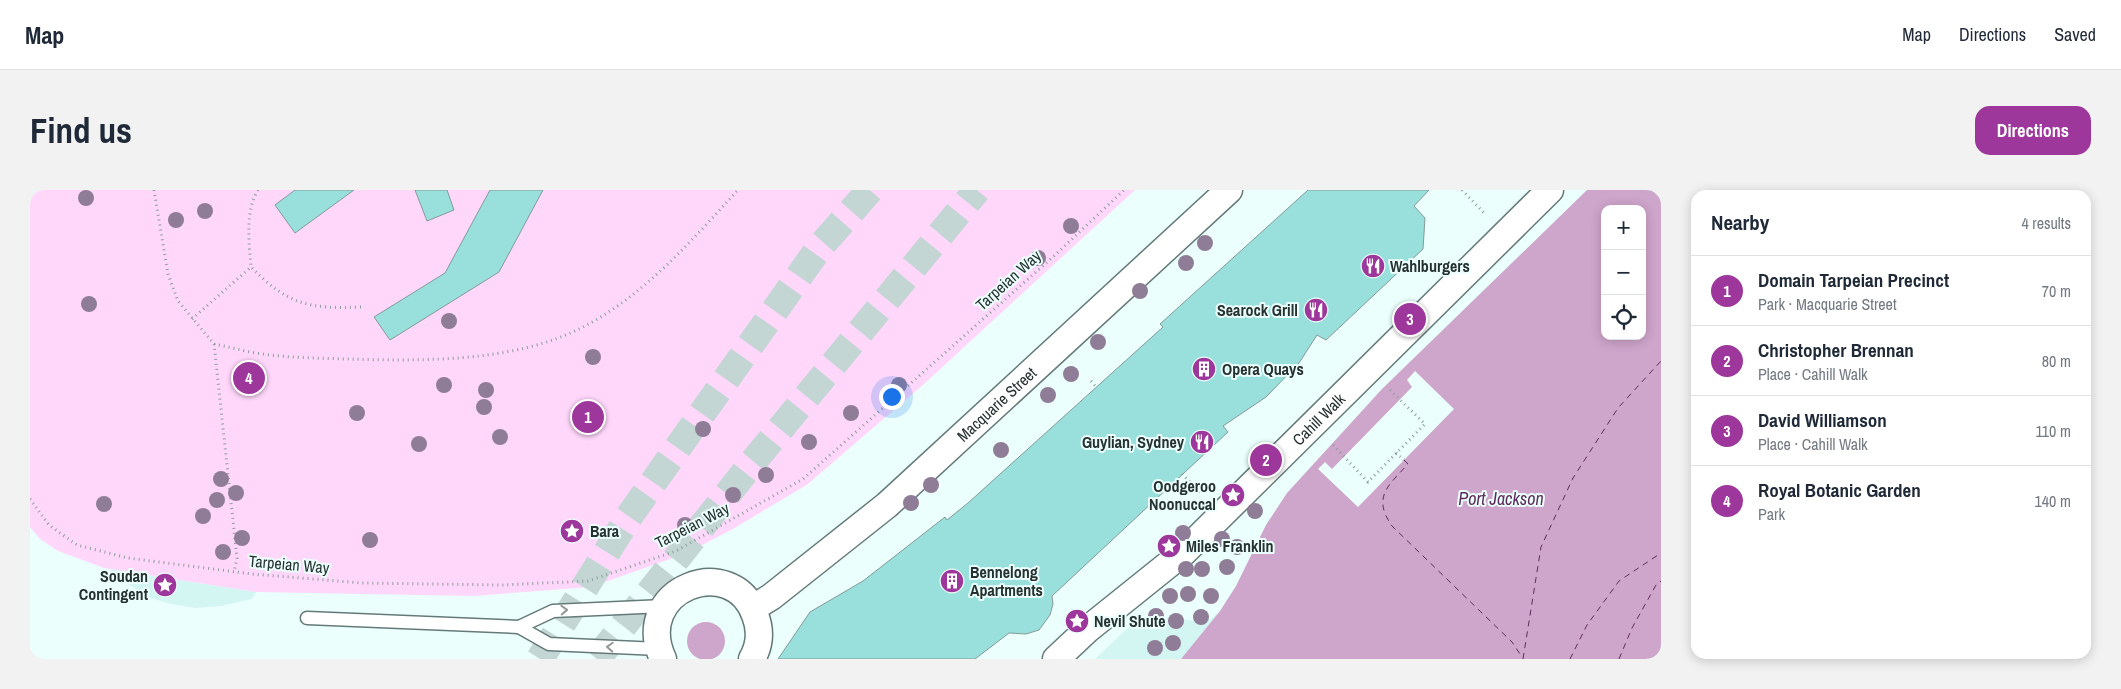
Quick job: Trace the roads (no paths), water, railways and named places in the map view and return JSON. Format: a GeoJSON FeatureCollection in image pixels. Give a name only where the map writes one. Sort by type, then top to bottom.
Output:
{"type":"FeatureCollection","features":[{"type":"Feature","properties":{"kind":"street","name":"Macquarie Street"},"geometry":{"type":"LineString","coordinates":[[753,608],[771,597],[887,505],[1229,190]]}},
{"type":"Feature","properties":{"kind":"street","name":"Cahill Walk"},"geometry":{"type":"LineString","coordinates":[[1056,659],[1088,629],[1184,552],[1312,423],[1550,190]]}},
{"type":"Feature","properties":{"kind":"street"},"geometry":{"type":"LineString","coordinates":[[661,654],[656,636],[657,623],[664,606],[676,593],[692,584],[709,582],[726,586],[742,594],[753,608],[758,622],[759,637],[752,659]]}},
{"type":"Feature","properties":{"kind":"lane"},"geometry":{"type":"LineString","coordinates":[[306,618],[519,627],[554,611],[664,606]]}},
{"type":"Feature","properties":{"kind":"lane"},"geometry":{"type":"LineString","coordinates":[[519,627],[549,644],[661,654]]}},
{"type":"Feature","properties":{"kind":"water","name":"Port Jackson"},"geometry":{"type":"Polygon","coordinates":[[[1587,190],[1661,190],[1661,659],[1181,659],[1220,611],[1236,586],[1266,525],[1287,493],[1382,389],[1587,190]]]}},
{"type":"Feature","properties":{"kind":"water"},"geometry":{"type":"Polygon","coordinates":[[[706,622],[720,627],[725,641],[720,655],[706,660],[692,655],[687,641],[692,627],[706,622]]]}},
{"type":"Feature","properties":{"kind":"tunnel"},"geometry":{"type":"LineString","coordinates":[[540,659],[628,518],[819,248],[870,190]]}},
{"type":"Feature","properties":{"kind":"tunnel"},"geometry":{"type":"LineString","coordinates":[[597,659],[753,462],[977,190]]}},
{"type":"Feature","properties":{"kind":"place","name":"Wahlburgers"},"geometry":{"type":"Point","coordinates":[1373,266]}},
{"type":"Feature","properties":{"kind":"place","name":"Searock Grill"},"geometry":{"type":"Point","coordinates":[1316,310]}},
{"type":"Feature","properties":{"kind":"place","name":"David Williamson"},"geometry":{"type":"Point","coordinates":[1410,319]}},
{"type":"Feature","properties":{"kind":"place","name":"Opera Quays"},"geometry":{"type":"Point","coordinates":[1204,369]}},
{"type":"Feature","properties":{"kind":"place","name":"Royal Botanic Garden"},"geometry":{"type":"Point","coordinates":[249,378]}},
{"type":"Feature","properties":{"kind":"place","name":"Domain Tarpeian Precinct"},"geometry":{"type":"Point","coordinates":[588,417]}},
{"type":"Feature","properties":{"kind":"place","name":"Guylian, Sydney"},"geometry":{"type":"Point","coordinates":[1202,442]}},
{"type":"Feature","properties":{"kind":"place","name":"Christopher Brennan"},"geometry":{"type":"Point","coordinates":[1266,460]}},
{"type":"Feature","properties":{"kind":"place","name":"Oodgeroo Noonuccal"},"geometry":{"type":"Point","coordinates":[1233,495]}},
{"type":"Feature","properties":{"kind":"place","name":"Bara"},"geometry":{"type":"Point","coordinates":[572,531]}},
{"type":"Feature","properties":{"kind":"place","name":"Miles Franklin"},"geometry":{"type":"Point","coordinates":[1169,546]}},
{"type":"Feature","properties":{"kind":"place","name":"Bennelong Apartments"},"geometry":{"type":"Point","coordinates":[952,581]}},
{"type":"Feature","properties":{"kind":"place","name":"Soudan Contingent"},"geometry":{"type":"Point","coordinates":[165,585]}},
{"type":"Feature","properties":{"kind":"place","name":"Nevil Shute"},"geometry":{"type":"Point","coordinates":[1077,621]}}]}
